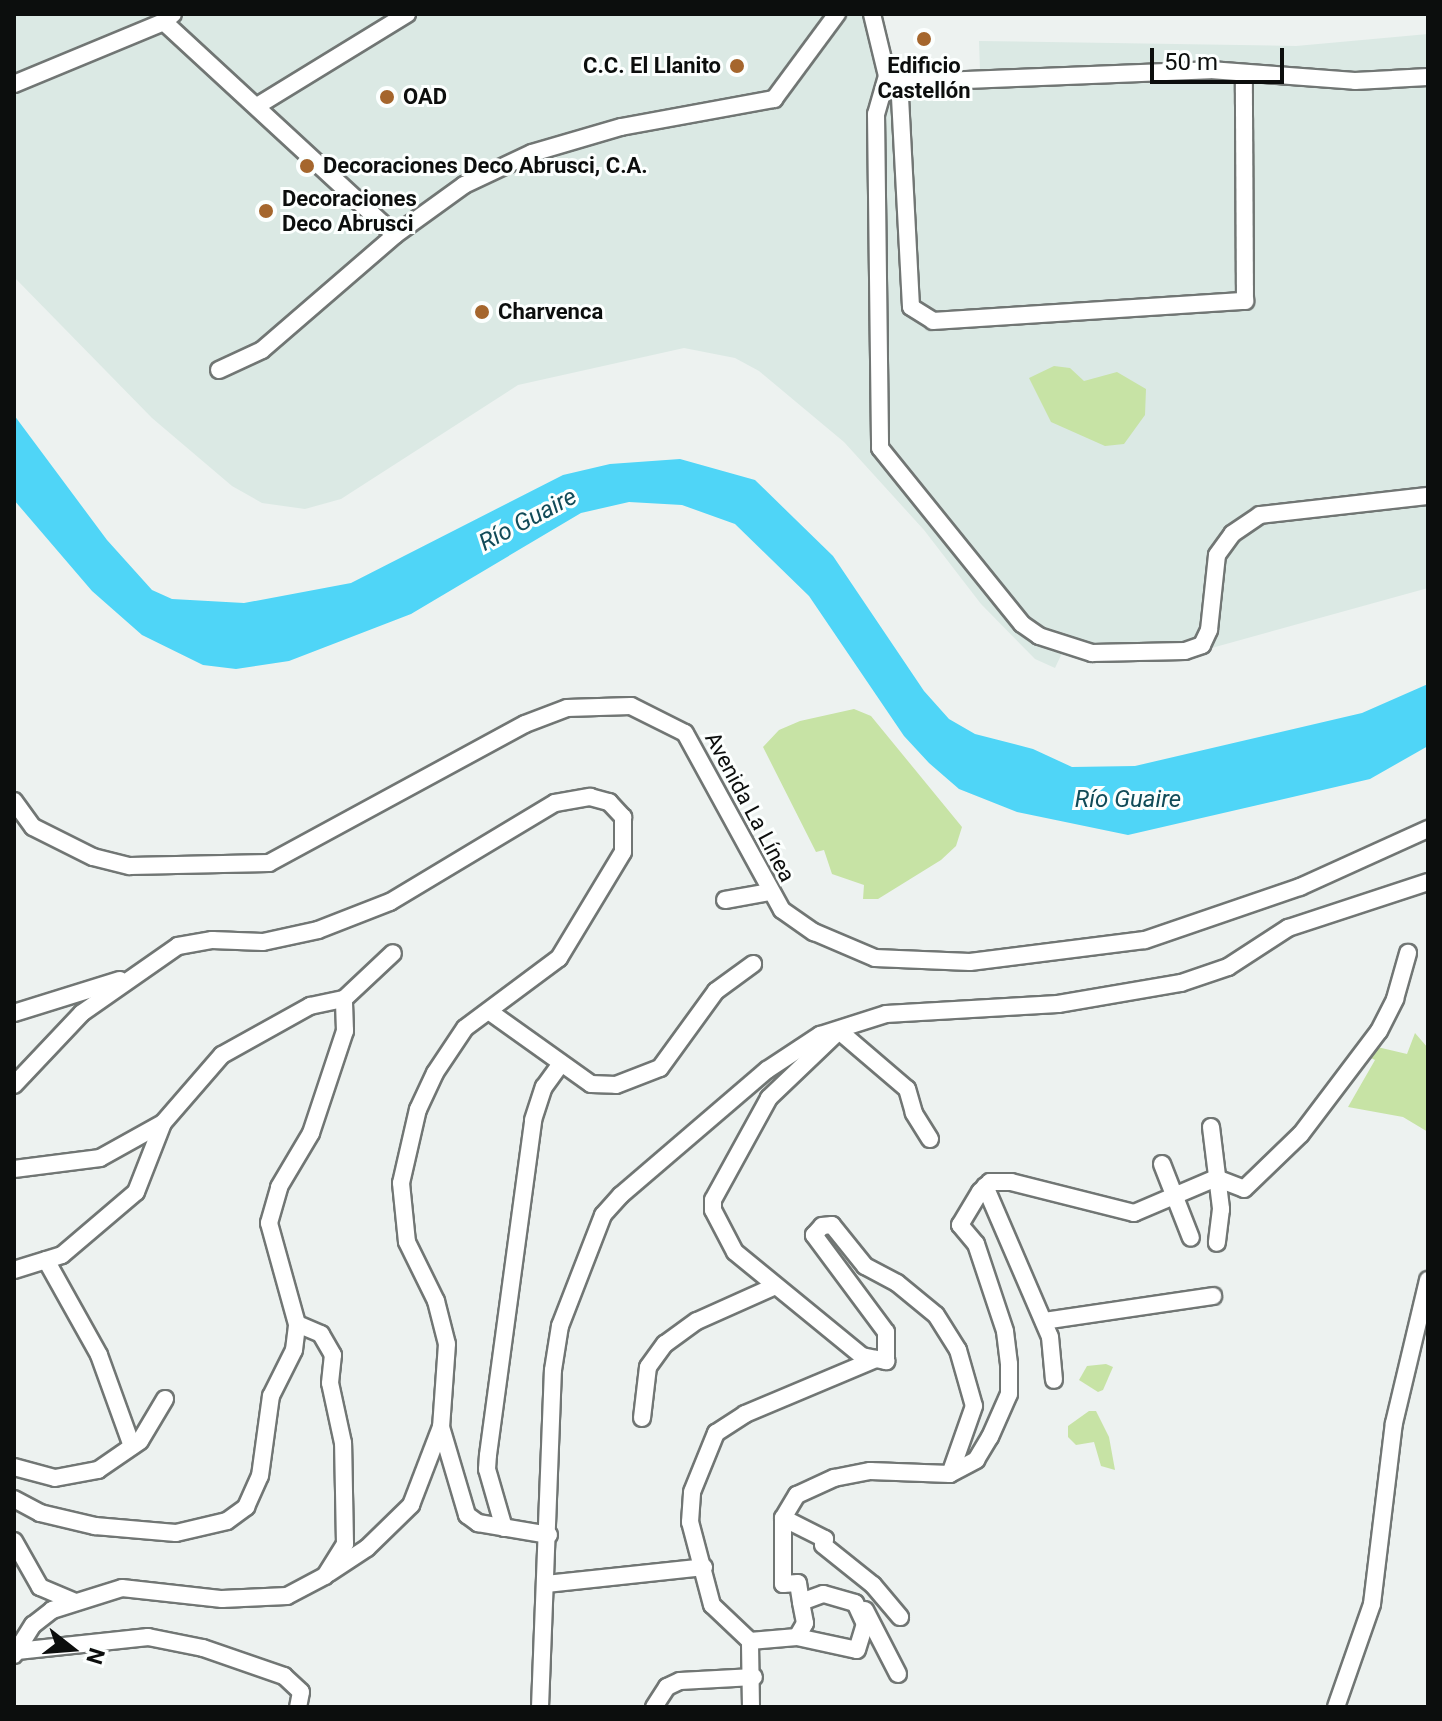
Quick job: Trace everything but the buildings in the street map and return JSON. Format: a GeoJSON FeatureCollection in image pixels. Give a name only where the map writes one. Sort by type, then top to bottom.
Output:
{"type":"FeatureCollection","features":[{"type":"Feature","properties":{"kind":"street"},"geometry":{"type":"LineString","coordinates":[[257,106],[407,14]]}},
{"type":"Feature","properties":{"kind":"street"},"geometry":{"type":"LineString","coordinates":[[219,370],[262,350],[395,235],[464,185],[532,153],[621,127],[774,99],[837,14]]}},
{"type":"Feature","properties":{"kind":"street"},"geometry":{"type":"LineString","coordinates":[[872,14],[893,77],[911,307],[933,321],[1245,301],[1244,74]]}},
{"type":"Feature","properties":{"kind":"street"},"geometry":{"type":"LineString","coordinates":[[14,84],[168,18],[395,235]]}},
{"type":"Feature","properties":{"kind":"street"},"geometry":{"type":"LineString","coordinates":[[893,77],[1210,70],[1355,81],[1428,77]]}},
{"type":"Feature","properties":{"kind":"street"},"geometry":{"type":"LineString","coordinates":[[893,77],[876,114],[880,448],[1022,624],[1039,636],[1092,653],[1185,651],[1202,645],[1209,630],[1217,555],[1232,534],[1260,515],[1428,496]]}},
{"type":"Feature","properties":{"kind":"street","name":"Avenida La Línea"},"geometry":{"type":"LineString","coordinates":[[14,801],[33,827],[105,860],[130,866],[269,863],[525,724],[567,708],[613,704],[652,713],[685,733],[705,760],[729,819],[782,910],[849,949],[875,958],[970,962],[1145,940],[1300,887],[1428,829]]}},
{"type":"Feature","properties":{"kind":"street"},"geometry":{"type":"LineString","coordinates":[[14,1085],[82,1013],[178,946],[212,940],[263,942],[318,930],[390,902],[555,803],[590,797],[609,802],[623,817],[623,852],[559,958],[465,1028],[435,1073],[418,1109],[401,1183],[407,1242],[436,1301],[447,1344],[441,1427],[411,1505],[367,1548],[325,1576],[287,1596],[222,1599],[122,1588],[52,1610],[33,1625],[16,1653]]}},
{"type":"Feature","properties":{"kind":"street"},"geometry":{"type":"LineString","coordinates":[[540,1707],[553,1370],[560,1326],[603,1215],[767,1070],[820,1035],[886,1014],[1058,1004],[1181,983],[1228,967],[1288,928],[1428,882]]}},
{"type":"Feature","properties":{"kind":"street"},"geometry":{"type":"LineString","coordinates":[[725,900],[770,892]]}},
{"type":"Feature","properties":{"kind":"street"},"geometry":{"type":"LineString","coordinates":[[14,1270],[46,1260],[98,1229],[136,1192],[163,1123],[222,1055],[310,1006],[344,999],[393,953]]}},
{"type":"Feature","properties":{"kind":"street"},"geometry":{"type":"LineString","coordinates":[[797,1637],[805,1623],[798,1583],[783,1584],[783,1518],[797,1495],[834,1478],[870,1471],[950,1474],[976,1460],[1009,1394],[1005,1331],[976,1244],[960,1225],[985,1186],[1011,1182],[1134,1213],[1218,1178],[1244,1189],[1301,1134],[1379,1031],[1395,999],[1408,953]]}},
{"type":"Feature","properties":{"kind":"street"},"geometry":{"type":"LineString","coordinates":[[490,1012],[591,1084],[640,1080],[660,1068],[716,991],[753,964]]}},
{"type":"Feature","properties":{"kind":"street"},"geometry":{"type":"LineString","coordinates":[[14,1013],[140,973]]}},
{"type":"Feature","properties":{"kind":"street"},"geometry":{"type":"LineString","coordinates":[[14,1499],[40,1513],[95,1526],[176,1533],[227,1521],[246,1507],[260,1476],[271,1396],[294,1350],[297,1324],[269,1223],[279,1187],[311,1133],[345,1031],[344,999]]}},
{"type":"Feature","properties":{"kind":"street"},"geometry":{"type":"LineString","coordinates":[[839,1031],[907,1089],[914,1113],[930,1139]]}},
{"type":"Feature","properties":{"kind":"street"},"geometry":{"type":"LineString","coordinates":[[839,1031],[769,1098],[713,1200],[725,1240],[773,1287],[862,1356],[886,1361],[886,1332],[814,1235],[822,1226],[832,1225],[865,1266],[897,1283],[936,1315],[958,1350],[974,1406],[950,1474]]}},
{"type":"Feature","properties":{"kind":"street"},"geometry":{"type":"LineString","coordinates":[[504,1528],[487,1469],[488,1455],[510,1321],[533,1120],[544,1087],[561,1064]]}},
{"type":"Feature","properties":{"kind":"street"},"geometry":{"type":"LineString","coordinates":[[14,1169],[100,1158],[163,1123]]}},
{"type":"Feature","properties":{"kind":"street"},"geometry":{"type":"LineString","coordinates":[[1211,1127],[1218,1178],[1217,1243]]}},
{"type":"Feature","properties":{"kind":"street"},"geometry":{"type":"LineString","coordinates":[[1162,1164],[1191,1238]]}},
{"type":"Feature","properties":{"kind":"street"},"geometry":{"type":"LineString","coordinates":[[985,1186],[1044,1321],[1054,1380]]}},
{"type":"Feature","properties":{"kind":"street"},"geometry":{"type":"LineString","coordinates":[[46,1260],[99,1355],[132,1446]]}},
{"type":"Feature","properties":{"kind":"street"},"geometry":{"type":"LineString","coordinates":[[1336,1707],[1372,1604],[1394,1423],[1428,1280]]}},
{"type":"Feature","properties":{"kind":"street"},"geometry":{"type":"LineString","coordinates":[[642,1418],[648,1367],[665,1344],[697,1321],[773,1287]]}},
{"type":"Feature","properties":{"kind":"street"},"geometry":{"type":"LineString","coordinates":[[1044,1321],[1213,1296]]}},
{"type":"Feature","properties":{"kind":"street"},"geometry":{"type":"LineString","coordinates":[[297,1324],[321,1334],[333,1355],[330,1383],[343,1443],[345,1544],[325,1576]]}},
{"type":"Feature","properties":{"kind":"street"},"geometry":{"type":"LineString","coordinates":[[751,1707],[754,1677],[750,1641],[712,1605],[690,1522],[692,1492],[716,1433],[745,1414],[876,1359]]}},
{"type":"Feature","properties":{"kind":"street"},"geometry":{"type":"LineString","coordinates":[[14,1467],[55,1478],[98,1470],[132,1446],[165,1399]]}},
{"type":"Feature","properties":{"kind":"street"},"geometry":{"type":"LineString","coordinates":[[441,1427],[467,1515],[478,1523],[549,1535]]}},
{"type":"Feature","properties":{"kind":"street"},"geometry":{"type":"LineString","coordinates":[[783,1518],[825,1539],[823,1545],[873,1585],[900,1617]]}},
{"type":"Feature","properties":{"kind":"street"},"geometry":{"type":"LineString","coordinates":[[14,1541],[40,1587],[77,1602]]}},
{"type":"Feature","properties":{"kind":"street"},"geometry":{"type":"LineString","coordinates":[[546,1584],[704,1567]]}},
{"type":"Feature","properties":{"kind":"street"},"geometry":{"type":"LineString","coordinates":[[801,1602],[823,1594],[863,1606],[898,1674]]}},
{"type":"Feature","properties":{"kind":"street"},"geometry":{"type":"LineString","coordinates":[[750,1641],[797,1637],[857,1650],[865,1624],[855,1603]]}},
{"type":"Feature","properties":{"kind":"street"},"geometry":{"type":"LineString","coordinates":[[16,1653],[148,1637],[203,1648],[284,1676],[301,1692],[298,1707]]}},
{"type":"Feature","properties":{"kind":"street"},"geometry":{"type":"LineString","coordinates":[[654,1707],[667,1687],[680,1681],[754,1677]]}},
{"type":"Feature","properties":{"kind":"shaded area"},"geometry":{"type":"Polygon","coordinates":[[[14,14],[881,14],[887,52],[923,72],[980,71],[979,41],[1296,46],[1428,34],[1428,588],[1208,649],[1063,651],[1055,668],[1035,659],[981,604],[924,530],[844,442],[759,371],[735,358],[684,348],[518,385],[341,499],[305,509],[262,503],[232,486],[152,418],[14,277],[14,14]]]}},
{"type":"Feature","properties":{"kind":"green space"},"geometry":{"type":"Polygon","coordinates":[[[1054,366],[1070,368],[1084,381],[1117,372],[1146,389],[1145,415],[1124,444],[1105,446],[1051,422],[1029,378],[1054,366]]]}},
{"type":"Feature","properties":{"kind":"green space"},"geometry":{"type":"Polygon","coordinates":[[[854,709],[871,716],[962,827],[956,846],[941,860],[878,899],[863,899],[864,885],[832,874],[824,850],[816,852],[763,747],[779,730],[800,721],[854,709]]]}},
{"type":"Feature","properties":{"kind":"green space"},"geometry":{"type":"Polygon","coordinates":[[[1415,1033],[1428,1048],[1428,1132],[1403,1117],[1348,1107],[1375,1060],[1365,1055],[1373,1046],[1407,1054],[1415,1033]]]}},
{"type":"Feature","properties":{"kind":"green space"},"geometry":{"type":"Polygon","coordinates":[[[1106,1364],[1113,1367],[1103,1390],[1098,1392],[1079,1380],[1087,1366],[1106,1364]]]}},
{"type":"Feature","properties":{"kind":"green space"},"geometry":{"type":"Polygon","coordinates":[[[1089,1411],[1096,1411],[1109,1437],[1115,1470],[1101,1466],[1094,1442],[1076,1445],[1068,1437],[1068,1426],[1089,1411]]]}},
{"type":"Feature","properties":{"kind":"water","name":"Río Guaire"},"geometry":{"type":"Polygon","coordinates":[[[14,415],[107,540],[152,590],[172,599],[244,603],[351,583],[563,475],[610,464],[680,459],[755,480],[833,556],[924,691],[949,719],[975,734],[1033,749],[1072,767],[1135,766],[1362,713],[1428,684],[1428,746],[1370,779],[1128,835],[1017,812],[959,789],[929,763],[904,736],[809,596],[735,524],[682,505],[629,502],[581,513],[411,614],[289,661],[236,669],[203,665],[142,635],[92,591],[14,500],[14,415]]]}},
{"type":"Feature","properties":{"kind":"place","name":"Edificio Castellón"},"geometry":{"type":"Point","coordinates":[924,39]}},
{"type":"Feature","properties":{"kind":"place","name":"C.C. El Llanito"},"geometry":{"type":"Point","coordinates":[737,66]}},
{"type":"Feature","properties":{"kind":"place","name":"OAD"},"geometry":{"type":"Point","coordinates":[387,97]}},
{"type":"Feature","properties":{"kind":"place","name":"Decoraciones Deco Abrusci, C.A."},"geometry":{"type":"Point","coordinates":[307,166]}},
{"type":"Feature","properties":{"kind":"place","name":"Decoraciones Deco Abrusci"},"geometry":{"type":"Point","coordinates":[266,211]}},
{"type":"Feature","properties":{"kind":"place","name":"Charvenca"},"geometry":{"type":"Point","coordinates":[482,312]}}]}
